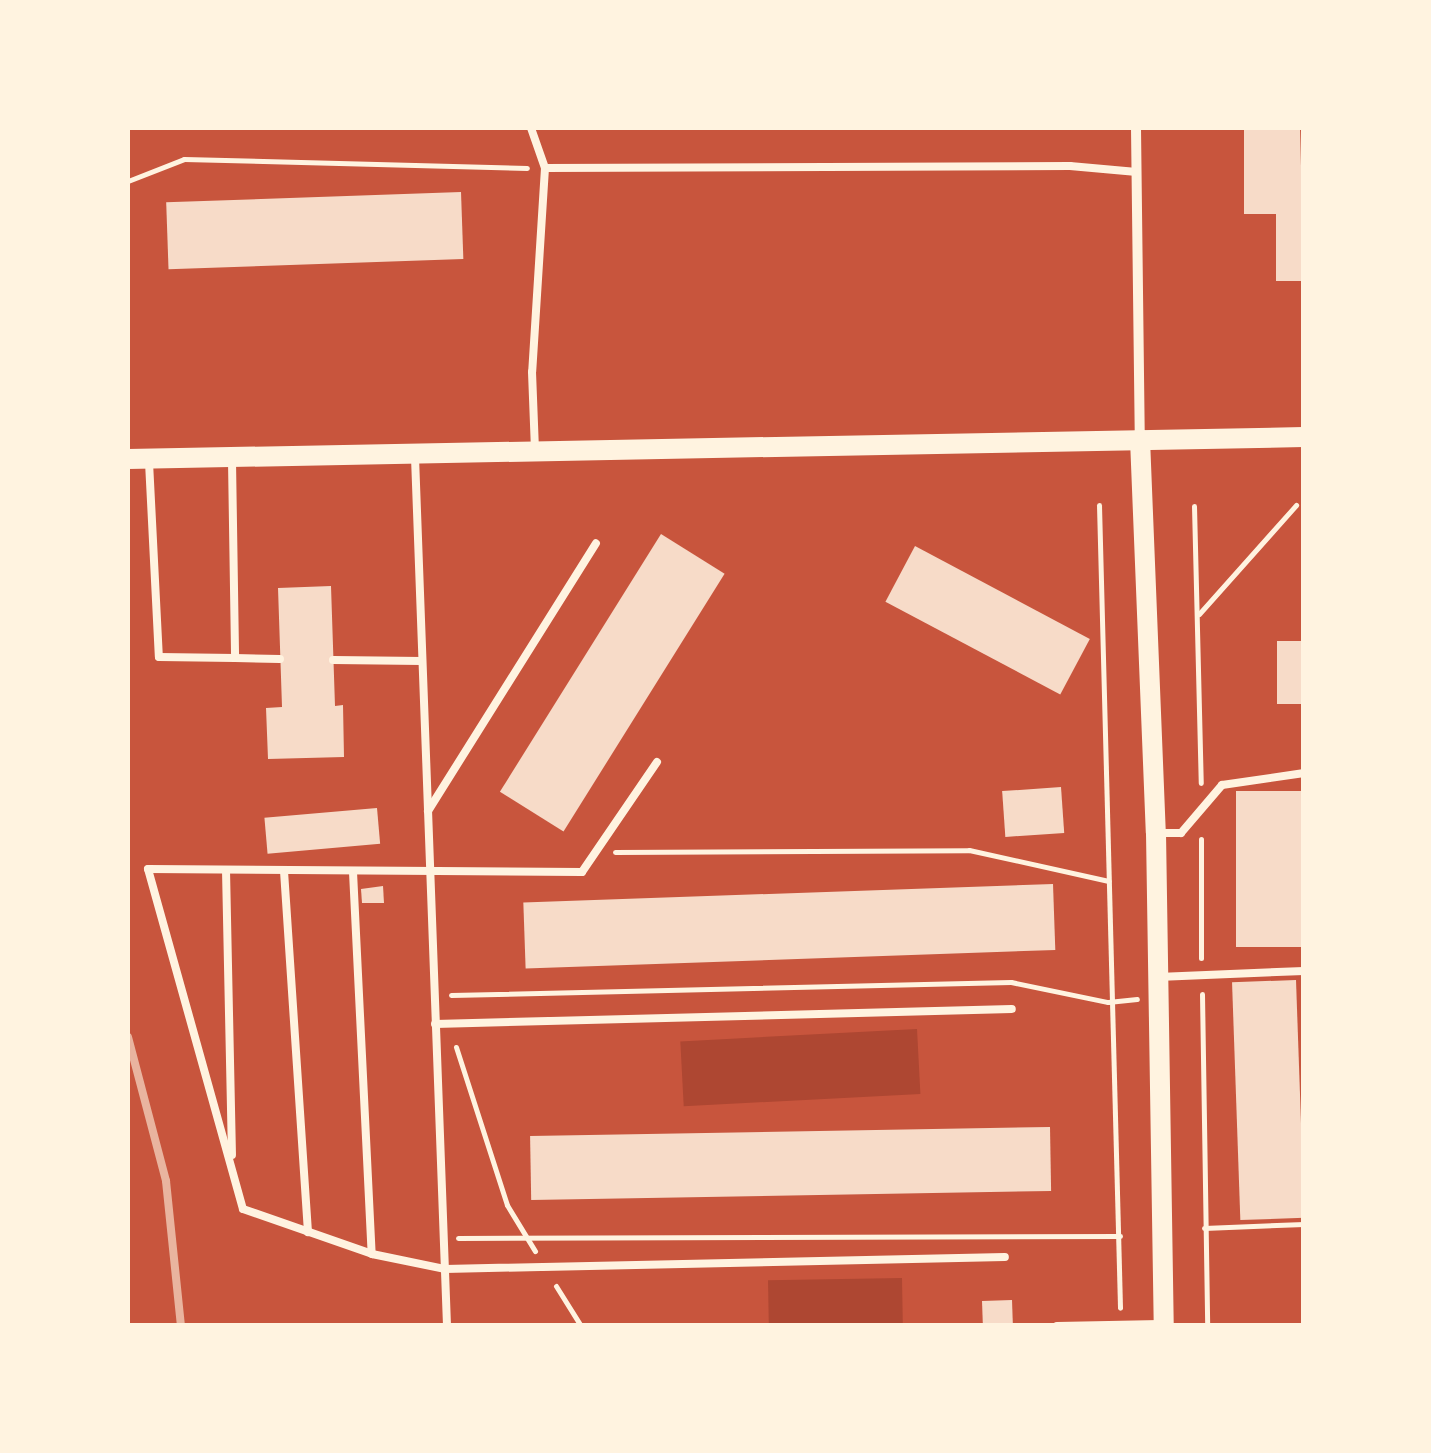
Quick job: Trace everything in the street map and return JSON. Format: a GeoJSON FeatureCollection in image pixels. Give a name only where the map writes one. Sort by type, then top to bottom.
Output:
{"type":"FeatureCollection","features":[{"type":"Feature","properties":{"kind":"main road"},"geometry":{"type":"LineString","coordinates":[[138,458],[1304,437]]}},
{"type":"Feature","properties":{"kind":"main road"},"geometry":{"type":"LineString","coordinates":[[1140,438],[1156,833],[1164,1325]]}},
{"type":"Feature","properties":{"kind":"street"},"geometry":{"type":"LineString","coordinates":[[1136,128],[1140,438]]}},
{"type":"Feature","properties":{"kind":"lane"},"geometry":{"type":"LineString","coordinates":[[530,128],[545,168],[532,372],[534,450]]}},
{"type":"Feature","properties":{"kind":"lane"},"geometry":{"type":"LineString","coordinates":[[545,168],[1070,166],[1137,172]]}},
{"type":"Feature","properties":{"kind":"lane"},"geometry":{"type":"LineString","coordinates":[[415,453],[446,1326]]}},
{"type":"Feature","properties":{"kind":"lane"},"geometry":{"type":"LineString","coordinates":[[232,457],[235,658]]}},
{"type":"Feature","properties":{"kind":"lane"},"geometry":{"type":"LineString","coordinates":[[138,458],[159,657],[280,659]]}},
{"type":"Feature","properties":{"kind":"lane"},"geometry":{"type":"LineString","coordinates":[[428,812],[596,544]]}},
{"type":"Feature","properties":{"kind":"lane"},"geometry":{"type":"LineString","coordinates":[[333,660],[422,661]]}},
{"type":"Feature","properties":{"kind":"lane"},"geometry":{"type":"LineString","coordinates":[[657,762],[582,872],[148,868],[243,1209],[372,1254],[445,1269],[1005,1257]]}},
{"type":"Feature","properties":{"kind":"lane"},"geometry":{"type":"LineString","coordinates":[[1156,833],[1181,833],[1222,785],[1304,774]]}},
{"type":"Feature","properties":{"kind":"lane"},"geometry":{"type":"LineString","coordinates":[[226,870],[233,1171]]}},
{"type":"Feature","properties":{"kind":"lane"},"geometry":{"type":"LineString","coordinates":[[284,870],[308,1232]]}},
{"type":"Feature","properties":{"kind":"lane"},"geometry":{"type":"LineString","coordinates":[[352,872],[372,1254]]}},
{"type":"Feature","properties":{"kind":"lane"},"geometry":{"type":"LineString","coordinates":[[1156,977],[1304,971]]}},
{"type":"Feature","properties":{"kind":"lane"},"geometry":{"type":"LineString","coordinates":[[436,1024],[1012,1009]]}},
{"type":"Feature","properties":{"kind":"lane"},"geometry":{"type":"LineString","coordinates":[[1058,1326],[1164,1325]]}},
{"type":"Feature","properties":{"kind":"path"},"geometry":{"type":"LineString","coordinates":[[128,181],[184,159],[545,168]]}},
{"type":"Feature","properties":{"kind":"path"},"geometry":{"type":"LineString","coordinates":[[1100,505],[1108,1002],[1120,1236],[1120,1323]]}},
{"type":"Feature","properties":{"kind":"path"},"geometry":{"type":"LineString","coordinates":[[1197,616],[1296,505]]}},
{"type":"Feature","properties":{"kind":"path"},"geometry":{"type":"LineString","coordinates":[[1194,506],[1207,1326]]}},
{"type":"Feature","properties":{"kind":"path"},"geometry":{"type":"LineString","coordinates":[[597,852],[970,850],[1109,880]]}},
{"type":"Feature","properties":{"kind":"path"},"geometry":{"type":"LineString","coordinates":[[581,1326],[507,1205],[439,996],[1011,982],[1108,1002],[1138,998]]}},
{"type":"Feature","properties":{"kind":"path"},"geometry":{"type":"LineString","coordinates":[[1204,1228],[1304,1224]]}},
{"type":"Feature","properties":{"kind":"path"},"geometry":{"type":"LineString","coordinates":[[444,1238],[1120,1236]]}},
{"type":"Feature","properties":{"kind":"shaded area"},"geometry":{"type":"Polygon","coordinates":[[[917,1029],[920,1094],[684,1106],[680,1041],[917,1029]]]}},
{"type":"Feature","properties":{"kind":"shaded area"},"geometry":{"type":"Polygon","coordinates":[[[902,1278],[903,1325],[769,1326],[768,1280],[902,1278]]]}},
{"type":"Feature","properties":{"kind":"building"},"geometry":{"type":"Polygon","coordinates":[[[1244,128],[1300,128],[1304,281],[1276,281],[1276,214],[1244,214],[1244,128]]]}},
{"type":"Feature","properties":{"kind":"building"},"geometry":{"type":"Polygon","coordinates":[[[461,192],[463,259],[169,269],[166,202],[461,192]]]}},
{"type":"Feature","properties":{"kind":"building"},"geometry":{"type":"Polygon","coordinates":[[[661,534],[725,574],[564,832],[500,792],[661,534]]]}},
{"type":"Feature","properties":{"kind":"building"},"geometry":{"type":"Polygon","coordinates":[[[915,546],[1090,639],[1060,695],[885,602],[915,546]]]}},
{"type":"Feature","properties":{"kind":"building"},"geometry":{"type":"Polygon","coordinates":[[[331,586],[335,706],[343,705],[344,757],[268,759],[266,708],[282,707],[278,588],[331,586]]]}},
{"type":"Feature","properties":{"kind":"building"},"geometry":{"type":"Polygon","coordinates":[[[1277,641],[1304,641],[1304,704],[1277,704],[1277,641]]]}},
{"type":"Feature","properties":{"kind":"building"},"geometry":{"type":"Polygon","coordinates":[[[1061,787],[1064,833],[1005,837],[1002,791],[1061,787]]]}},
{"type":"Feature","properties":{"kind":"building"},"geometry":{"type":"Polygon","coordinates":[[[1236,791],[1304,791],[1304,947],[1236,947],[1236,791]]]}},
{"type":"Feature","properties":{"kind":"building"},"geometry":{"type":"Polygon","coordinates":[[[377,808],[380,844],[268,854],[264,818],[377,808]]]}},
{"type":"Feature","properties":{"kind":"building"},"geometry":{"type":"Polygon","coordinates":[[[1053,884],[1055,950],[526,968],[523,902],[1053,884]]]}},
{"type":"Feature","properties":{"kind":"building"},"geometry":{"type":"Polygon","coordinates":[[[383,886],[384,903],[362,903],[361,889],[383,886]]]}},
{"type":"Feature","properties":{"kind":"building"},"geometry":{"type":"Polygon","coordinates":[[[1296,980],[1304,1218],[1240,1220],[1232,982],[1296,980]]]}},
{"type":"Feature","properties":{"kind":"building"},"geometry":{"type":"Polygon","coordinates":[[[1050,1127],[1051,1191],[531,1200],[530,1136],[1050,1127]]]}},
{"type":"Feature","properties":{"kind":"building"},"geometry":{"type":"Polygon","coordinates":[[[1012,1300],[1013,1326],[983,1326],[982,1301],[1012,1300]]]}},
{"type":"Feature","properties":{"kind":"railway"},"geometry":{"type":"LineString","coordinates":[[128,1037],[166,1181],[181,1326]]}}]}
